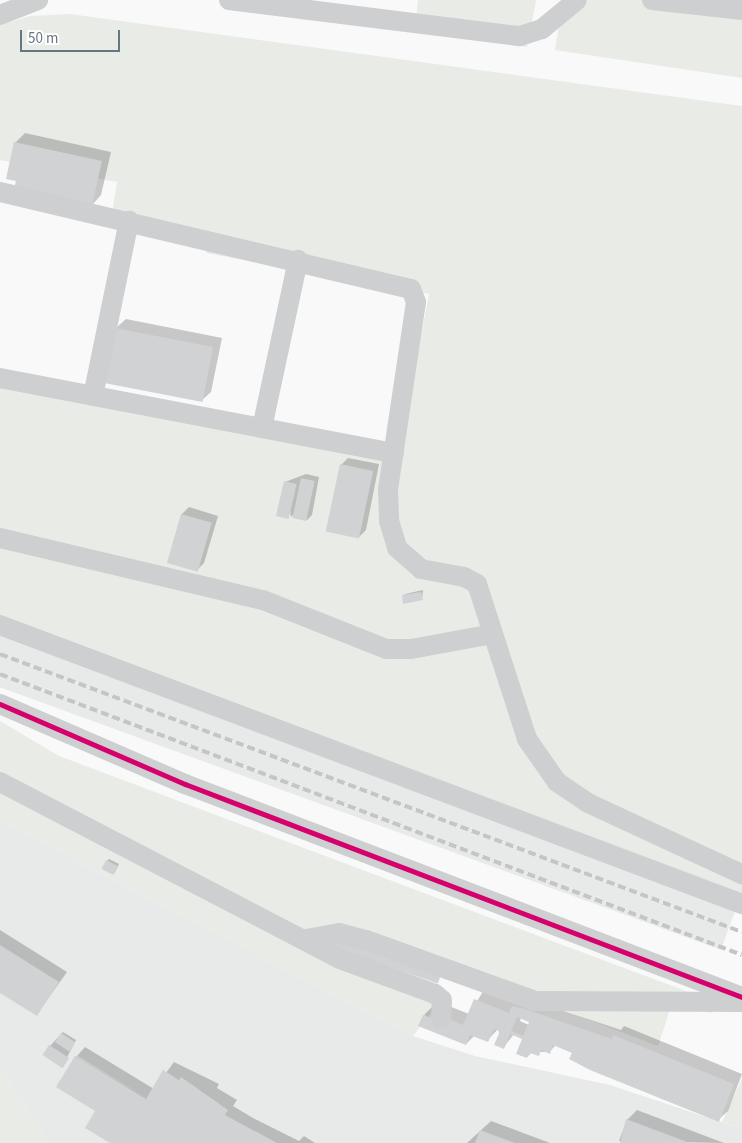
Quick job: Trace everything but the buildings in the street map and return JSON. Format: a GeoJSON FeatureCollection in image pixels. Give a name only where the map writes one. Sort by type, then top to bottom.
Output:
{"type":"FeatureCollection","features":[{"type":"Feature","properties":{"kind":"street"},"geometry":{"type":"LineString","coordinates":[[0,15],[38,0]]}},
{"type":"Feature","properties":{"kind":"street"},"geometry":{"type":"LineString","coordinates":[[229,0],[520,36],[542,29],[577,0]]}},
{"type":"Feature","properties":{"kind":"street"},"geometry":{"type":"LineString","coordinates":[[652,0],[742,10]]}},
{"type":"Feature","properties":{"kind":"street"},"geometry":{"type":"LineString","coordinates":[[0,192],[404,284],[414,292],[388,505],[397,548],[421,569],[473,581],[493,634],[526,739],[552,777],[588,803],[742,874]]}},
{"type":"Feature","properties":{"kind":"street"},"geometry":{"type":"LineString","coordinates":[[93,396],[129,221]]}},
{"type":"Feature","properties":{"kind":"street"},"geometry":{"type":"LineString","coordinates":[[262,428],[298,260]]}},
{"type":"Feature","properties":{"kind":"street"},"geometry":{"type":"LineString","coordinates":[[0,378],[394,453]]}},
{"type":"Feature","properties":{"kind":"street"},"geometry":{"type":"LineString","coordinates":[[0,538],[263,600],[378,648],[411,649],[493,634]]}},
{"type":"Feature","properties":{"kind":"street"},"geometry":{"type":"LineString","coordinates":[[0,626],[742,904]]}},
{"type":"Feature","properties":{"kind":"street"},"geometry":{"type":"LineString","coordinates":[[0,704],[185,784],[742,997]]}},
{"type":"Feature","properties":{"kind":"street"},"geometry":{"type":"LineString","coordinates":[[0,782],[340,958],[436,994],[442,1000],[441,1018]]}},
{"type":"Feature","properties":{"kind":"street"},"geometry":{"type":"LineString","coordinates":[[306,939],[339,933],[366,940],[535,1001],[742,1002]]}},
{"type":"Feature","properties":{"kind":"shaded area"},"geometry":{"type":"Polygon","coordinates":[[[418,0],[536,0],[527,47],[415,30],[418,0]]]}},
{"type":"Feature","properties":{"kind":"shaded area"},"geometry":{"type":"Polygon","coordinates":[[[563,0],[742,0],[742,78],[555,50],[563,0]]]}},
{"type":"Feature","properties":{"kind":"shaded area"},"geometry":{"type":"Polygon","coordinates":[[[70,14],[742,106],[742,891],[0,615],[0,386],[398,458],[429,294],[206,253],[209,238],[111,220],[117,182],[0,160],[0,25],[30,16],[70,14]]]}},
{"type":"Feature","properties":{"kind":"shaded area"},"geometry":{"type":"Polygon","coordinates":[[[0,615],[742,885],[742,892],[721,950],[0,687],[0,615]]]}},
{"type":"Feature","properties":{"kind":"shaded area"},"geometry":{"type":"Polygon","coordinates":[[[0,721],[59,756],[715,1002],[712,1013],[673,1000],[658,1046],[352,929],[441,1000],[413,1036],[0,821],[0,721]]]}},
{"type":"Feature","properties":{"kind":"shaded area"},"geometry":{"type":"Polygon","coordinates":[[[0,821],[413,1036],[475,1056],[610,1085],[742,1129],[742,1143],[49,1143],[0,1068],[0,821]]]}},
{"type":"Feature","properties":{"kind":"shaded area"},"geometry":{"type":"Polygon","coordinates":[[[0,1068],[49,1143],[0,1143],[0,1068]]]}},
{"type":"Feature","properties":{"kind":"shaded area"},"geometry":{"type":"Polygon","coordinates":[[[742,1079],[742,1129],[722,1122],[742,1079]]]}},
{"type":"Feature","properties":{"kind":"railway"},"geometry":{"type":"LineString","coordinates":[[0,654],[742,932]]}},
{"type":"Feature","properties":{"kind":"railway"},"geometry":{"type":"LineString","coordinates":[[0,674],[742,955]]}},
{"type":"Feature","properties":{"kind":"cycle path"},"geometry":{"type":"LineString","coordinates":[[0,704],[185,784],[742,997]]}}]}
